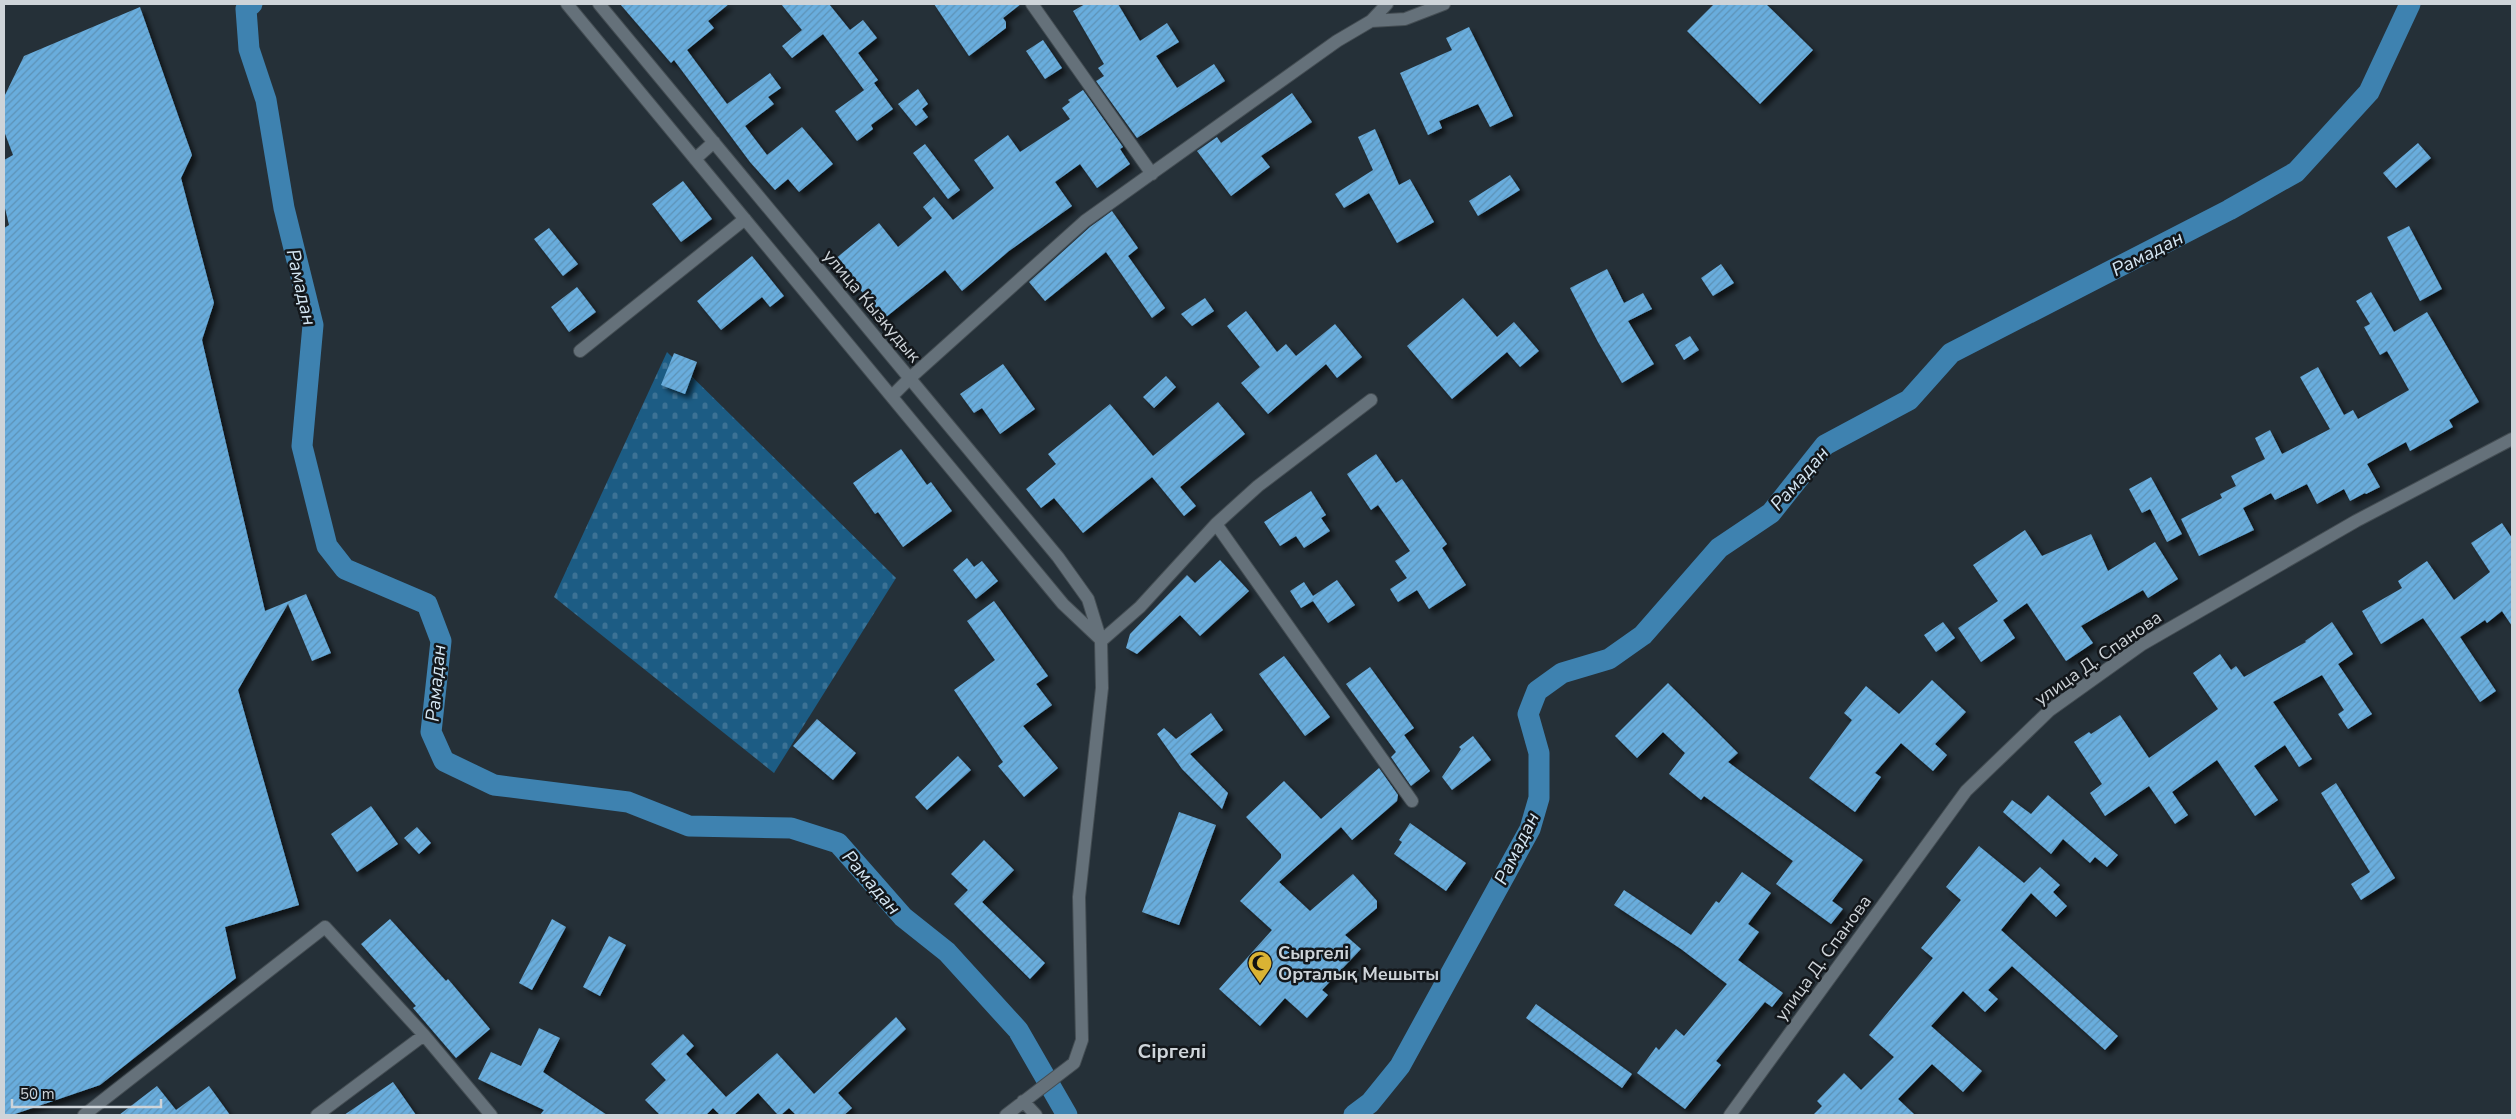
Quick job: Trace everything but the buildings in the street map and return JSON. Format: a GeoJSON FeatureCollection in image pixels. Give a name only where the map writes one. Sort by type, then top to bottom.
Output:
{"type":"FeatureCollection","features":[{"type":"Feature","properties":{"kind":"street"},"geometry":{"type":"LineString","coordinates":[[567,4],[1064,604],[1102,641],[1140,607],[1216,524],[1258,486],[1371,400]]}},
{"type":"Feature","properties":{"kind":"street","name":"улица Кызкудык"},"geometry":{"type":"LineString","coordinates":[[598,4],[1058,556],[1088,599],[1102,641],[1102,688],[1079,897],[1082,1040],[1074,1063],[1023,1100]]}},
{"type":"Feature","properties":{"kind":"street"},"geometry":{"type":"LineString","coordinates":[[1032,4],[1152,174]]}},
{"type":"Feature","properties":{"kind":"street"},"geometry":{"type":"LineString","coordinates":[[892,396],[1085,221],[1337,41],[1371,21],[1387,4]]}},
{"type":"Feature","properties":{"kind":"street"},"geometry":{"type":"LineString","coordinates":[[1371,21],[1405,19],[1444,4]]}},
{"type":"Feature","properties":{"kind":"street"},"geometry":{"type":"LineString","coordinates":[[695,159],[714,142]]}},
{"type":"Feature","properties":{"kind":"street"},"geometry":{"type":"LineString","coordinates":[[580,351],[745,219]]}},
{"type":"Feature","properties":{"kind":"street","name":"улица Д. Спанова"},"geometry":{"type":"LineString","coordinates":[[1730,1115],[1966,791],[2050,710],[2150,640],[2356,521],[2512,439]]}},
{"type":"Feature","properties":{"kind":"street"},"geometry":{"type":"LineString","coordinates":[[1216,524],[1412,800]]}},
{"type":"Feature","properties":{"kind":"street"},"geometry":{"type":"LineString","coordinates":[[84,1115],[324,927],[424,1035],[491,1115]]}},
{"type":"Feature","properties":{"kind":"street"},"geometry":{"type":"LineString","coordinates":[[317,1115],[424,1035]]}},
{"type":"Feature","properties":{"kind":"street"},"geometry":{"type":"LineString","coordinates":[[1006,1115],[1023,1100],[1036,1115]]}},
{"type":"Feature","properties":{"kind":"green space"},"geometry":{"type":"Polygon","coordinates":[[[667,352],[896,578],[774,773],[554,597],[667,352]]]}},
{"type":"Feature","properties":{"kind":"waterway","name":"Рамадан"},"geometry":{"type":"LineString","coordinates":[[252,4],[246,9],[249,49],[266,100],[284,208],[313,325],[302,446],[327,546],[345,569],[427,604],[441,641],[431,732],[444,761],[494,785],[628,802],[689,826],[791,828],[838,843],[903,917],[947,952],[1018,1030],[1067,1115]]}},
{"type":"Feature","properties":{"kind":"waterway","name":"Рамадан"},"geometry":{"type":"LineString","coordinates":[[1354,1115],[1370,1103],[1400,1066],[1530,829],[1539,798],[1539,753],[1528,714],[1537,691],[1562,673],[1609,659],[1643,635],[1719,548],[1771,513],[1825,445],[1909,400],[1951,353],[2229,210],[2296,172],[2369,92],[2410,4]]}},
{"type":"Feature","properties":{"kind":"place","name":"Сыргелі Орталық Мешыты"},"geometry":{"type":"Point","coordinates":[1260,984]}},
{"type":"Feature","properties":{"kind":"district","name":"Сіргелі"},"geometry":{"type":"Point","coordinates":[1172,1051]}}]}
